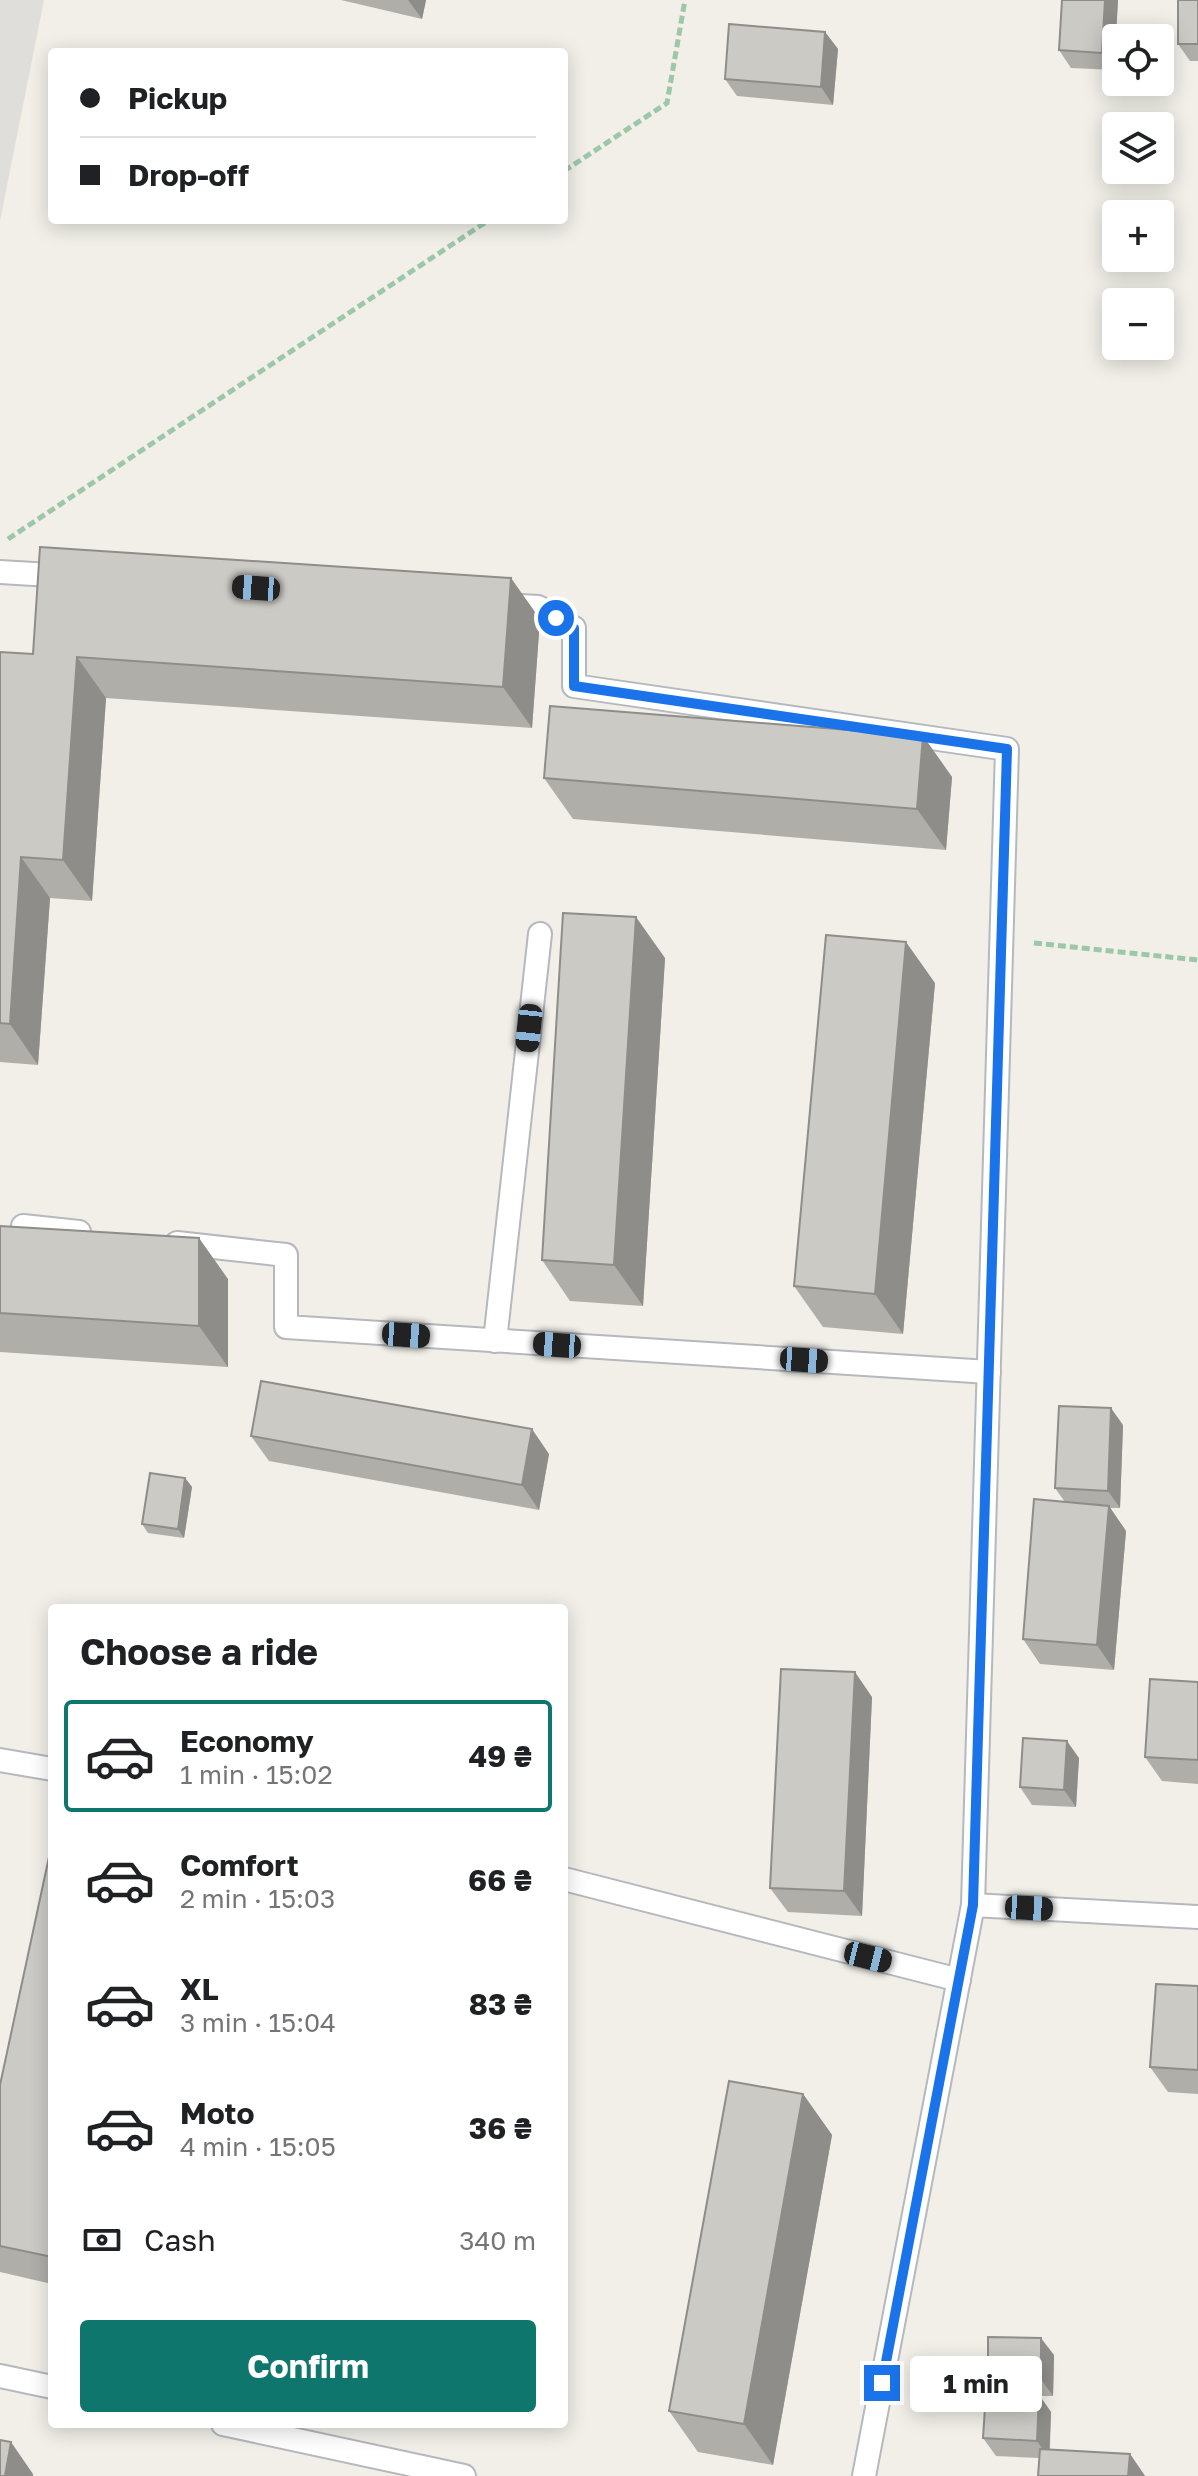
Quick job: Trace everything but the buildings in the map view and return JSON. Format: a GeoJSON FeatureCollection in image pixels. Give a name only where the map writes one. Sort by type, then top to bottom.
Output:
{"type":"FeatureCollection","features":[{"type":"Feature","properties":{"kind":"lane"},"geometry":{"type":"LineString","coordinates":[[0,572],[83,577]]}},
{"type":"Feature","properties":{"kind":"lane"},"geometry":{"type":"LineString","coordinates":[[475,603],[538,607],[574,628],[574,686],[1007,749],[973,1905],[864,2476]]}},
{"type":"Feature","properties":{"kind":"lane"},"geometry":{"type":"LineString","coordinates":[[495,1341],[540,934]]}},
{"type":"Feature","properties":{"kind":"lane"},"geometry":{"type":"LineString","coordinates":[[23,1226],[101,1234]]}},
{"type":"Feature","properties":{"kind":"lane"},"geometry":{"type":"LineString","coordinates":[[163,1241],[286,1255],[286,1327],[989,1372]]}},
{"type":"Feature","properties":{"kind":"lane"},"geometry":{"type":"LineString","coordinates":[[0,1760],[48,1768]]}},
{"type":"Feature","properties":{"kind":"lane"},"geometry":{"type":"LineString","coordinates":[[568,1880],[959,1980]]}},
{"type":"Feature","properties":{"kind":"lane"},"geometry":{"type":"LineString","coordinates":[[973,1905],[1198,1917]]}},
{"type":"Feature","properties":{"kind":"lane"},"geometry":{"type":"LineString","coordinates":[[0,2376],[48,2386]]}},
{"type":"Feature","properties":{"kind":"lane"},"geometry":{"type":"LineString","coordinates":[[242,2428],[464,2476]]}},
{"type":"Feature","properties":{"kind":"path"},"geometry":{"type":"LineString","coordinates":[[568,168],[667,103],[685,0]]}},
{"type":"Feature","properties":{"kind":"path"},"geometry":{"type":"LineString","coordinates":[[0,544],[483,224]]}},
{"type":"Feature","properties":{"kind":"path"},"geometry":{"type":"LineString","coordinates":[[1001,939],[1198,960]]}},
{"type":"Feature","properties":{"kind":"shaded area"},"geometry":{"type":"Polygon","coordinates":[[[0,0],[44,0],[0,221],[0,0]]]}},
{"type":"Feature","properties":{"kind":"route"},"geometry":{"type":"LineString","coordinates":[[556,618],[574,628],[574,686],[1007,749],[973,1905],[882,2383]]}}]}
